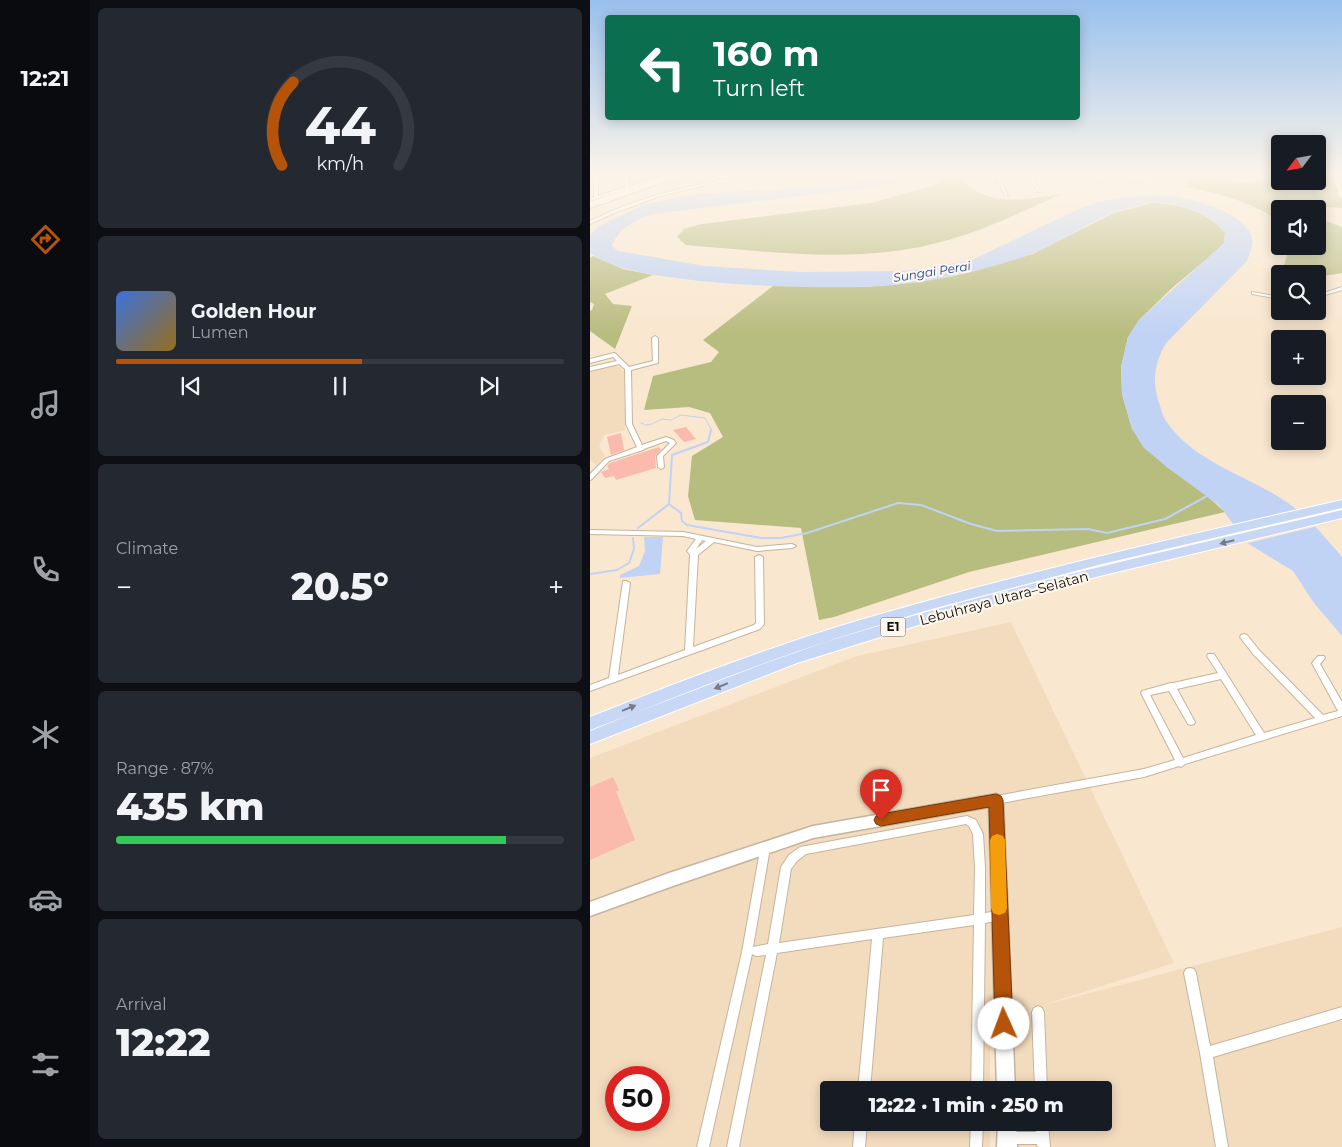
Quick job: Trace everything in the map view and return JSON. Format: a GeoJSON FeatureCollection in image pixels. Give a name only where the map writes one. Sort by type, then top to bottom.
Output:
{"type":"FeatureCollection","features":[{"type":"Feature","properties":{"kind":"highway","name":"Lebuhraya Utara–Selatan"},"geometry":{"type":"LineString","coordinates":[[590,738],[749,675],[858,637],[1342,504]]}},
{"type":"Feature","properties":{"kind":"highway","name":"Lebuhraya Utara–Selatan"},"geometry":{"type":"LineString","coordinates":[[590,724],[669,693],[864,624],[1011,583],[1342,514]]}},
{"type":"Feature","properties":{"kind":"main road"},"geometry":{"type":"LineString","coordinates":[[590,909],[669,880],[813,832],[996,800],[1006,1081]]}},
{"type":"Feature","properties":{"kind":"street"},"geometry":{"type":"LineString","coordinates":[[1326,293],[1342,288]]}},
{"type":"Feature","properties":{"kind":"street"},"geometry":{"type":"LineString","coordinates":[[1254,293],[1271,296]]}},
{"type":"Feature","properties":{"kind":"street"},"geometry":{"type":"LineString","coordinates":[[628,369],[656,362],[655,338]]}},
{"type":"Feature","properties":{"kind":"street"},"geometry":{"type":"LineString","coordinates":[[618,360],[621,350]]}},
{"type":"Feature","properties":{"kind":"street"},"geometry":{"type":"LineString","coordinates":[[590,361],[613,355],[628,369],[629,424],[641,449]]}},
{"type":"Feature","properties":{"kind":"street"},"geometry":{"type":"LineString","coordinates":[[590,365],[618,360]]}},
{"type":"Feature","properties":{"kind":"street"},"geometry":{"type":"LineString","coordinates":[[590,369],[618,360]]}},
{"type":"Feature","properties":{"kind":"street"},"geometry":{"type":"LineString","coordinates":[[590,478],[607,460],[641,449],[663,439],[672,441],[672,445],[660,456],[661,467]]}},
{"type":"Feature","properties":{"kind":"street"},"geometry":{"type":"LineString","coordinates":[[590,532],[683,534],[757,549],[792,546]]}},
{"type":"Feature","properties":{"kind":"street"},"geometry":{"type":"LineString","coordinates":[[689,652],[694,554],[691,551],[700,538]]}},
{"type":"Feature","properties":{"kind":"street"},"geometry":{"type":"LineString","coordinates":[[694,554],[711,541]]}},
{"type":"Feature","properties":{"kind":"street"},"geometry":{"type":"LineString","coordinates":[[590,688],[760,624],[759,557]]}},
{"type":"Feature","properties":{"kind":"street"},"geometry":{"type":"LineString","coordinates":[[613,679],[626,584]]}},
{"type":"Feature","properties":{"kind":"street"},"geometry":{"type":"LineString","coordinates":[[1244,637],[1256,652],[1322,720]]}},
{"type":"Feature","properties":{"kind":"street"},"geometry":{"type":"LineString","coordinates":[[1211,656],[1262,737]]}},
{"type":"Feature","properties":{"kind":"street"},"geometry":{"type":"LineString","coordinates":[[996,800],[1092,783],[1181,763],[1322,720],[1342,711],[1316,663],[1317,659],[1321,658]]}},
{"type":"Feature","properties":{"kind":"street"},"geometry":{"type":"LineString","coordinates":[[1181,763],[1145,693],[1224,676]]}},
{"type":"Feature","properties":{"kind":"street"},"geometry":{"type":"LineString","coordinates":[[1171,686],[1191,722]]}},
{"type":"Feature","properties":{"kind":"street"},"geometry":{"type":"LineString","coordinates":[[733,1147],[774,948],[786,867],[793,858],[804,850],[967,820],[973,823],[978,834],[980,918],[977,1081]]}},
{"type":"Feature","properties":{"kind":"street"},"geometry":{"type":"LineString","coordinates":[[703,1147],[748,952],[765,848]]}},
{"type":"Feature","properties":{"kind":"street"},"geometry":{"type":"LineString","coordinates":[[756,951],[999,916]]}},
{"type":"Feature","properties":{"kind":"street"},"geometry":{"type":"LineString","coordinates":[[865,1081],[878,933]]}},
{"type":"Feature","properties":{"kind":"street"},"geometry":{"type":"LineString","coordinates":[[1190,973],[1222,1147]]}},
{"type":"Feature","properties":{"kind":"street"},"geometry":{"type":"LineString","coordinates":[[1038,1012],[1041,1081]]}},
{"type":"Feature","properties":{"kind":"street"},"geometry":{"type":"LineString","coordinates":[[1206,1053],[1342,1014]]}},
{"type":"Feature","properties":{"kind":"street"},"geometry":{"type":"LineString","coordinates":[[859,1147],[860,1131]]}},
{"type":"Feature","properties":{"kind":"street"},"geometry":{"type":"LineString","coordinates":[[976,1147],[977,1131]]}},
{"type":"Feature","properties":{"kind":"street"},"geometry":{"type":"LineString","coordinates":[[1007,1136],[1043,1142]]}},
{"type":"Feature","properties":{"kind":"shaded area"},"geometry":{"type":"Polygon","coordinates":[[[613,366],[619,367],[624,371],[625,430],[604,435],[599,446],[605,455],[597,465],[590,460],[590,372],[613,366]]]}},
{"type":"Feature","properties":{"kind":"shaded area"},"geometry":{"type":"Polygon","coordinates":[[[1011,622],[1174,963],[1040,1006],[1342,927],[1342,1147],[1018,1147],[1017,1131],[1112,1131],[1112,1081],[1016,1081],[1012,1014],[990,1021],[990,1081],[820,1081],[820,1131],[990,1131],[990,1147],[590,1147],[590,758],[857,656],[1011,622]]]}},
{"type":"Feature","properties":{"kind":"green space"},"geometry":{"type":"Polygon","coordinates":[[[693,227],[987,227],[963,236],[916,248],[851,254],[785,253],[686,245],[677,237],[684,229],[693,227]]]}},
{"type":"Feature","properties":{"kind":"green space"},"geometry":{"type":"Polygon","coordinates":[[[1087,227],[1219,227],[1225,233],[1224,243],[1172,288],[1139,320],[1128,337],[1121,367],[1122,394],[1132,429],[1167,467],[1206,495],[1225,512],[969,572],[834,617],[819,620],[801,528],[695,520],[688,496],[692,456],[723,437],[710,413],[689,407],[644,410],[653,376],[711,362],[719,352],[703,340],[773,286],[866,287],[950,277],[1033,254],[1087,227]]]}},
{"type":"Feature","properties":{"kind":"green space"},"geometry":{"type":"Polygon","coordinates":[[[1326,227],[1342,227],[1342,273],[1326,276],[1326,265],[1284,265],[1287,255],[1326,255],[1326,227]]]}},
{"type":"Feature","properties":{"kind":"green space"},"geometry":{"type":"Polygon","coordinates":[[[593,256],[623,269],[653,275],[605,294],[613,304],[632,306],[615,349],[590,331],[590,311],[594,304],[590,302],[590,258],[593,256]]]}},
{"type":"Feature","properties":{"kind":"water","name":"Sungai Perai"},"geometry":{"type":"Polygon","coordinates":[[[597,227],[627,227],[619,234],[612,246],[618,251],[704,266],[800,272],[902,271],[932,268],[972,260],[1042,227],[1085,227],[1040,250],[1012,261],[942,278],[906,284],[868,287],[735,284],[644,273],[610,264],[590,252],[590,236],[597,227]]]}},
{"type":"Feature","properties":{"kind":"water"},"geometry":{"type":"Polygon","coordinates":[[[1219,227],[1245,227],[1252,238],[1251,251],[1247,261],[1167,342],[1157,363],[1155,385],[1158,400],[1166,421],[1190,447],[1204,457],[1267,490],[1291,505],[1314,526],[1342,557],[1342,636],[1314,603],[1293,571],[1247,543],[1220,506],[1144,448],[1132,429],[1122,394],[1121,367],[1128,337],[1139,320],[1224,243],[1225,233],[1219,227]]]}},
{"type":"Feature","properties":{"kind":"water"},"geometry":{"type":"Polygon","coordinates":[[[644,537],[663,537],[660,574],[620,578],[620,575],[639,566],[645,551],[644,537]]]}},
{"type":"Feature","properties":{"kind":"pier"},"geometry":{"type":"Polygon","coordinates":[[[1300,509],[1318,526],[1244,544],[1235,536],[1230,525],[1300,509]]]}},
{"type":"Feature","properties":{"kind":"building"},"geometry":{"type":"Polygon","coordinates":[[[686,427],[696,439],[684,442],[673,430],[686,427]]]}},
{"type":"Feature","properties":{"kind":"building"},"geometry":{"type":"Polygon","coordinates":[[[621,433],[624,450],[611,455],[607,437],[621,433]]]}},
{"type":"Feature","properties":{"kind":"building"},"geometry":{"type":"Polygon","coordinates":[[[659,447],[661,450],[655,456],[656,468],[616,480],[614,476],[605,478],[601,472],[609,469],[607,466],[610,463],[659,447]]]}},
{"type":"Feature","properties":{"kind":"building"},"geometry":{"type":"Polygon","coordinates":[[[613,777],[619,790],[616,791],[635,840],[590,860],[590,787],[613,777]]]}},
{"type":"Feature","properties":{"kind":"waterway"},"geometry":{"type":"LineString","coordinates":[[641,423],[646,425],[652,424],[662,419],[671,420],[681,415],[705,418],[712,431]]}},
{"type":"Feature","properties":{"kind":"waterway"},"geometry":{"type":"LineString","coordinates":[[669,504],[672,455],[708,442],[711,430]]}},
{"type":"Feature","properties":{"kind":"waterway"},"geometry":{"type":"LineString","coordinates":[[669,504],[681,513],[682,521],[687,525],[761,538],[781,538],[807,533],[898,503],[921,505],[971,524],[997,531],[1088,529],[1107,533],[1165,519],[1209,495]]}},
{"type":"Feature","properties":{"kind":"waterway"},"geometry":{"type":"LineString","coordinates":[[638,528],[669,504]]}},
{"type":"Feature","properties":{"kind":"waterway"},"geometry":{"type":"LineString","coordinates":[[590,574],[617,570],[629,563],[634,549],[633,538]]}},
{"type":"Feature","properties":{"kind":"slow traffic"},"geometry":{"type":"LineString","coordinates":[[997,840],[999,908]]}},
{"type":"Feature","properties":{"kind":"route"},"geometry":{"type":"LineString","coordinates":[[881,820],[996,800],[1004,1024]]}}]}
